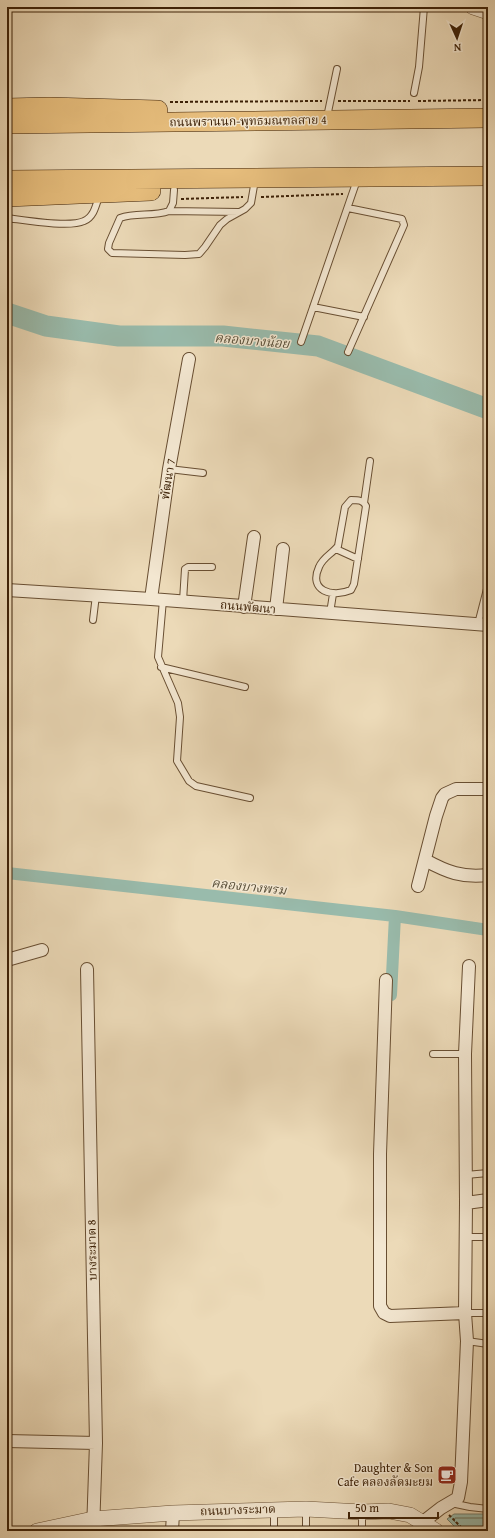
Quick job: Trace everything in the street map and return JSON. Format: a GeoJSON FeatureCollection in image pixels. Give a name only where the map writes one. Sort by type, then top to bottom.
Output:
{"type":"FeatureCollection","features":[{"type":"Feature","properties":{"kind":"main road"},"geometry":{"type":"LineString","coordinates":[[7,108],[49,107],[231,111],[299,121]]}},
{"type":"Feature","properties":{"kind":"main road","name":"ถนนพรานนก-พุทธมณฑลสาย 4"},"geometry":{"type":"LineString","coordinates":[[7,124],[488,118]]}},
{"type":"Feature","properties":{"kind":"main road"},"geometry":{"type":"LineString","coordinates":[[7,180],[488,176]]}},
{"type":"Feature","properties":{"kind":"main road"},"geometry":{"type":"LineString","coordinates":[[7,197],[174,190],[246,178]]}},
{"type":"Feature","properties":{"kind":"street"},"geometry":{"type":"LineString","coordinates":[[473,7],[488,12]]}},
{"type":"Feature","properties":{"kind":"street","name":"พัฒนา 7"},"geometry":{"type":"LineString","coordinates":[[157,600],[169,469],[189,360]]}},
{"type":"Feature","properties":{"kind":"street"},"geometry":{"type":"LineString","coordinates":[[244,607],[254,537]]}},
{"type":"Feature","properties":{"kind":"street"},"geometry":{"type":"LineString","coordinates":[[276,609],[282,549]]}},
{"type":"Feature","properties":{"kind":"street","name":"ถนนพัฒนา"},"geometry":{"type":"LineString","coordinates":[[7,590],[96,595],[483,625]]}},
{"type":"Feature","properties":{"kind":"street"},"geometry":{"type":"LineString","coordinates":[[418,886],[442,798],[445,794],[456,789],[488,789]]}},
{"type":"Feature","properties":{"kind":"street"},"geometry":{"type":"LineString","coordinates":[[425,860],[454,873],[470,876],[488,875]]}},
{"type":"Feature","properties":{"kind":"street"},"geometry":{"type":"LineString","coordinates":[[7,960],[42,950]]}},
{"type":"Feature","properties":{"kind":"street"},"geometry":{"type":"LineString","coordinates":[[432,1528],[441,1508],[448,1508],[458,1498],[461,1482],[467,1341],[465,1313],[465,1054],[469,966]]}},
{"type":"Feature","properties":{"kind":"street","name":"บางระมาด 8"},"geometry":{"type":"LineString","coordinates":[[87,969],[96,1443],[93,1525]]}},
{"type":"Feature","properties":{"kind":"street"},"geometry":{"type":"LineString","coordinates":[[386,980],[380,1154],[380,1306],[384,1313],[390,1316],[465,1313]]}},
{"type":"Feature","properties":{"kind":"street"},"geometry":{"type":"LineString","coordinates":[[466,1203],[488,1200]]}},
{"type":"Feature","properties":{"kind":"street"},"geometry":{"type":"LineString","coordinates":[[7,1441],[96,1443]]}},
{"type":"Feature","properties":{"kind":"street","name":"ถนนบางระมาด"},"geometry":{"type":"LineString","coordinates":[[37,1531],[93,1525],[173,1513],[274,1509],[362,1512],[389,1511],[410,1515],[432,1528]]}},
{"type":"Feature","properties":{"kind":"street"},"geometry":{"type":"LineString","coordinates":[[172,1531],[173,1513]]}},
{"type":"Feature","properties":{"kind":"lane"},"geometry":{"type":"LineString","coordinates":[[414,93],[419,67],[424,7]]}},
{"type":"Feature","properties":{"kind":"lane"},"geometry":{"type":"LineString","coordinates":[[327,120],[337,70]]}},
{"type":"Feature","properties":{"kind":"lane"},"geometry":{"type":"LineString","coordinates":[[301,342],[358,176]]}},
{"type":"Feature","properties":{"kind":"lane"},"geometry":{"type":"LineString","coordinates":[[240,212],[168,211],[162,213],[129,215],[120,218],[109,243],[108,249],[112,253],[199,254],[220,225],[227,219],[240,212],[251,203],[246,178]]}},
{"type":"Feature","properties":{"kind":"lane"},"geometry":{"type":"LineString","coordinates":[[168,211],[173,203],[174,190]]}},
{"type":"Feature","properties":{"kind":"lane"},"geometry":{"type":"LineString","coordinates":[[7,218],[60,223],[84,221],[94,212],[100,193]]}},
{"type":"Feature","properties":{"kind":"lane"},"geometry":{"type":"LineString","coordinates":[[348,208],[402,219],[404,222],[348,352]]}},
{"type":"Feature","properties":{"kind":"lane"},"geometry":{"type":"LineString","coordinates":[[314,307],[364,317]]}},
{"type":"Feature","properties":{"kind":"lane"},"geometry":{"type":"LineString","coordinates":[[364,503],[351,500],[345,507],[338,546],[327,556],[318,568],[318,585],[321,590],[333,594],[351,590],[354,584],[366,510],[364,503],[370,461]]}},
{"type":"Feature","properties":{"kind":"lane"},"geometry":{"type":"LineString","coordinates":[[169,469],[203,473]]}},
{"type":"Feature","properties":{"kind":"lane"},"geometry":{"type":"LineString","coordinates":[[336,549],[358,559]]}},
{"type":"Feature","properties":{"kind":"lane"},"geometry":{"type":"LineString","coordinates":[[183,602],[185,569],[188,567],[212,567]]}},
{"type":"Feature","properties":{"kind":"lane"},"geometry":{"type":"LineString","coordinates":[[483,625],[488,585]]}},
{"type":"Feature","properties":{"kind":"lane"},"geometry":{"type":"LineString","coordinates":[[330,613],[333,594]]}},
{"type":"Feature","properties":{"kind":"lane"},"geometry":{"type":"LineString","coordinates":[[93,620],[96,595]]}},
{"type":"Feature","properties":{"kind":"lane"},"geometry":{"type":"LineString","coordinates":[[157,600],[158,657],[161,667],[178,703],[180,718],[177,761],[190,781],[196,786],[250,798]]}},
{"type":"Feature","properties":{"kind":"lane"},"geometry":{"type":"LineString","coordinates":[[161,667],[245,687]]}},
{"type":"Feature","properties":{"kind":"lane"},"geometry":{"type":"LineString","coordinates":[[433,1054],[465,1054]]}},
{"type":"Feature","properties":{"kind":"lane"},"geometry":{"type":"LineString","coordinates":[[466,1175],[488,1173]]}},
{"type":"Feature","properties":{"kind":"lane"},"geometry":{"type":"LineString","coordinates":[[466,1237],[488,1238]]}},
{"type":"Feature","properties":{"kind":"lane"},"geometry":{"type":"LineString","coordinates":[[465,1313],[488,1313]]}},
{"type":"Feature","properties":{"kind":"lane"},"geometry":{"type":"LineString","coordinates":[[467,1341],[488,1344]]}},
{"type":"Feature","properties":{"kind":"lane"},"geometry":{"type":"LineString","coordinates":[[448,1508],[488,1509]]}},
{"type":"Feature","properties":{"kind":"lane"},"geometry":{"type":"LineString","coordinates":[[274,1509],[274,1531]]}},
{"type":"Feature","properties":{"kind":"lane"},"geometry":{"type":"LineString","coordinates":[[306,1509],[306,1531]]}},
{"type":"Feature","properties":{"kind":"lane"},"geometry":{"type":"LineString","coordinates":[[362,1512],[362,1531]]}},
{"type":"Feature","properties":{"kind":"path"},"geometry":{"type":"LineString","coordinates":[[170,102],[488,100]]}},
{"type":"Feature","properties":{"kind":"path"},"geometry":{"type":"LineString","coordinates":[[448,1508],[465,1531]]}},
{"type":"Feature","properties":{"kind":"water"},"geometry":{"type":"Polygon","coordinates":[[[454,1514],[488,1514],[488,1531],[459,1531],[447,1519],[454,1514]]]}},
{"type":"Feature","properties":{"kind":"waterway","name":"คลองบางน้อย"},"geometry":{"type":"LineString","coordinates":[[7,313],[46,326],[119,336],[223,336],[318,346],[488,409]]}},
{"type":"Feature","properties":{"kind":"waterway","name":"คลองบางพรม"},"geometry":{"type":"LineString","coordinates":[[7,873],[395,916],[488,930]]}},
{"type":"Feature","properties":{"kind":"waterway"},"geometry":{"type":"LineString","coordinates":[[391,995],[395,916]]}},
{"type":"Feature","properties":{"kind":"place","name":"Daughter & Son Cafe คลองลัดมะยม"},"geometry":{"type":"Point","coordinates":[447,1475]}}]}
